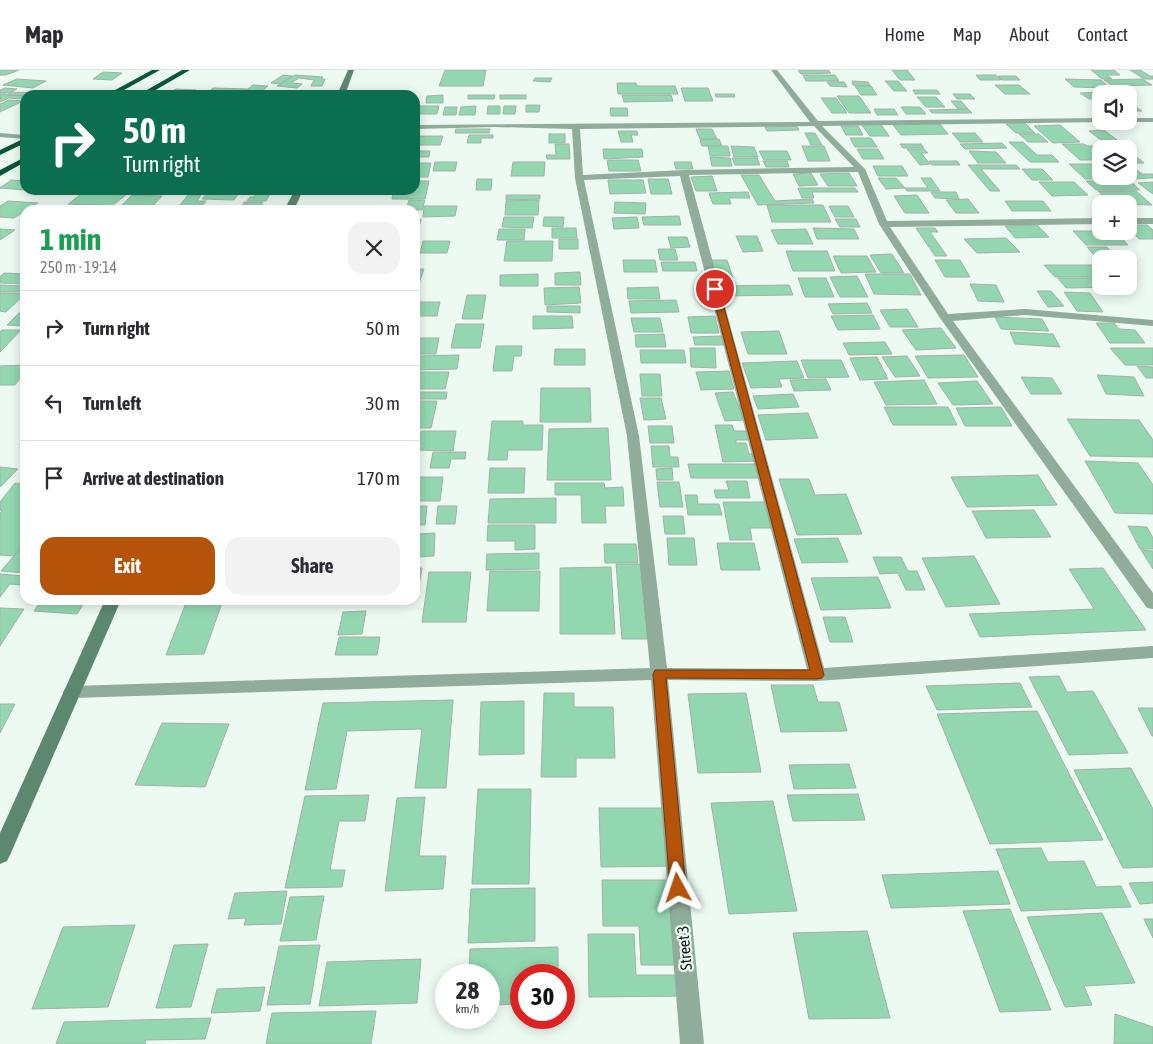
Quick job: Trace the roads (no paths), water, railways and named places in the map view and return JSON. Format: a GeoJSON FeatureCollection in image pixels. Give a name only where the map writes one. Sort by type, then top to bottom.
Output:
{"type":"FeatureCollection","features":[{"type":"Feature","properties":{"kind":"highway"},"geometry":{"type":"LineString","coordinates":[[119,90],[157,70]]}},
{"type":"Feature","properties":{"kind":"highway"},"geometry":{"type":"LineString","coordinates":[[151,90],[187,70]]}},
{"type":"Feature","properties":{"kind":"highway"},"geometry":{"type":"LineString","coordinates":[[0,153],[20,142]]}},
{"type":"Feature","properties":{"kind":"highway"},"geometry":{"type":"LineString","coordinates":[[0,173],[20,162]]}},
{"type":"Feature","properties":{"kind":"main road"},"geometry":{"type":"LineString","coordinates":[[343,90],[351,70]]}},
{"type":"Feature","properties":{"kind":"main road"},"geometry":{"type":"LineString","coordinates":[[0,855],[111,605]]}},
{"type":"Feature","properties":{"kind":"street"},"geometry":{"type":"LineString","coordinates":[[774,70],[815,123],[861,169],[884,224],[945,318],[1153,604]]}},
{"type":"Feature","properties":{"kind":"street"},"geometry":{"type":"LineString","coordinates":[[420,127],[494,125],[576,127],[1092,120]]}},
{"type":"Feature","properties":{"kind":"street"},"geometry":{"type":"LineString","coordinates":[[1137,120],[1153,120]]}},
{"type":"Feature","properties":{"kind":"street","name":"Street 3"},"geometry":{"type":"LineString","coordinates":[[576,127],[579,178],[633,436],[660,674],[692,1044]]}},
{"type":"Feature","properties":{"kind":"street"},"geometry":{"type":"LineString","coordinates":[[0,135],[20,138]]}},
{"type":"Feature","properties":{"kind":"street"},"geometry":{"type":"LineString","coordinates":[[579,178],[684,173],[861,169]]}},
{"type":"Feature","properties":{"kind":"street"},"geometry":{"type":"LineString","coordinates":[[684,173],[817,675]]}},
{"type":"Feature","properties":{"kind":"street"},"geometry":{"type":"LineString","coordinates":[[884,224],[1092,221]]}},
{"type":"Feature","properties":{"kind":"street"},"geometry":{"type":"LineString","coordinates":[[1137,221],[1153,221]]}},
{"type":"Feature","properties":{"kind":"street"},"geometry":{"type":"LineString","coordinates":[[945,318],[1025,312],[1153,323]]}},
{"type":"Feature","properties":{"kind":"street"},"geometry":{"type":"LineString","coordinates":[[72,692],[660,674],[817,675],[1153,652]]}}]}
